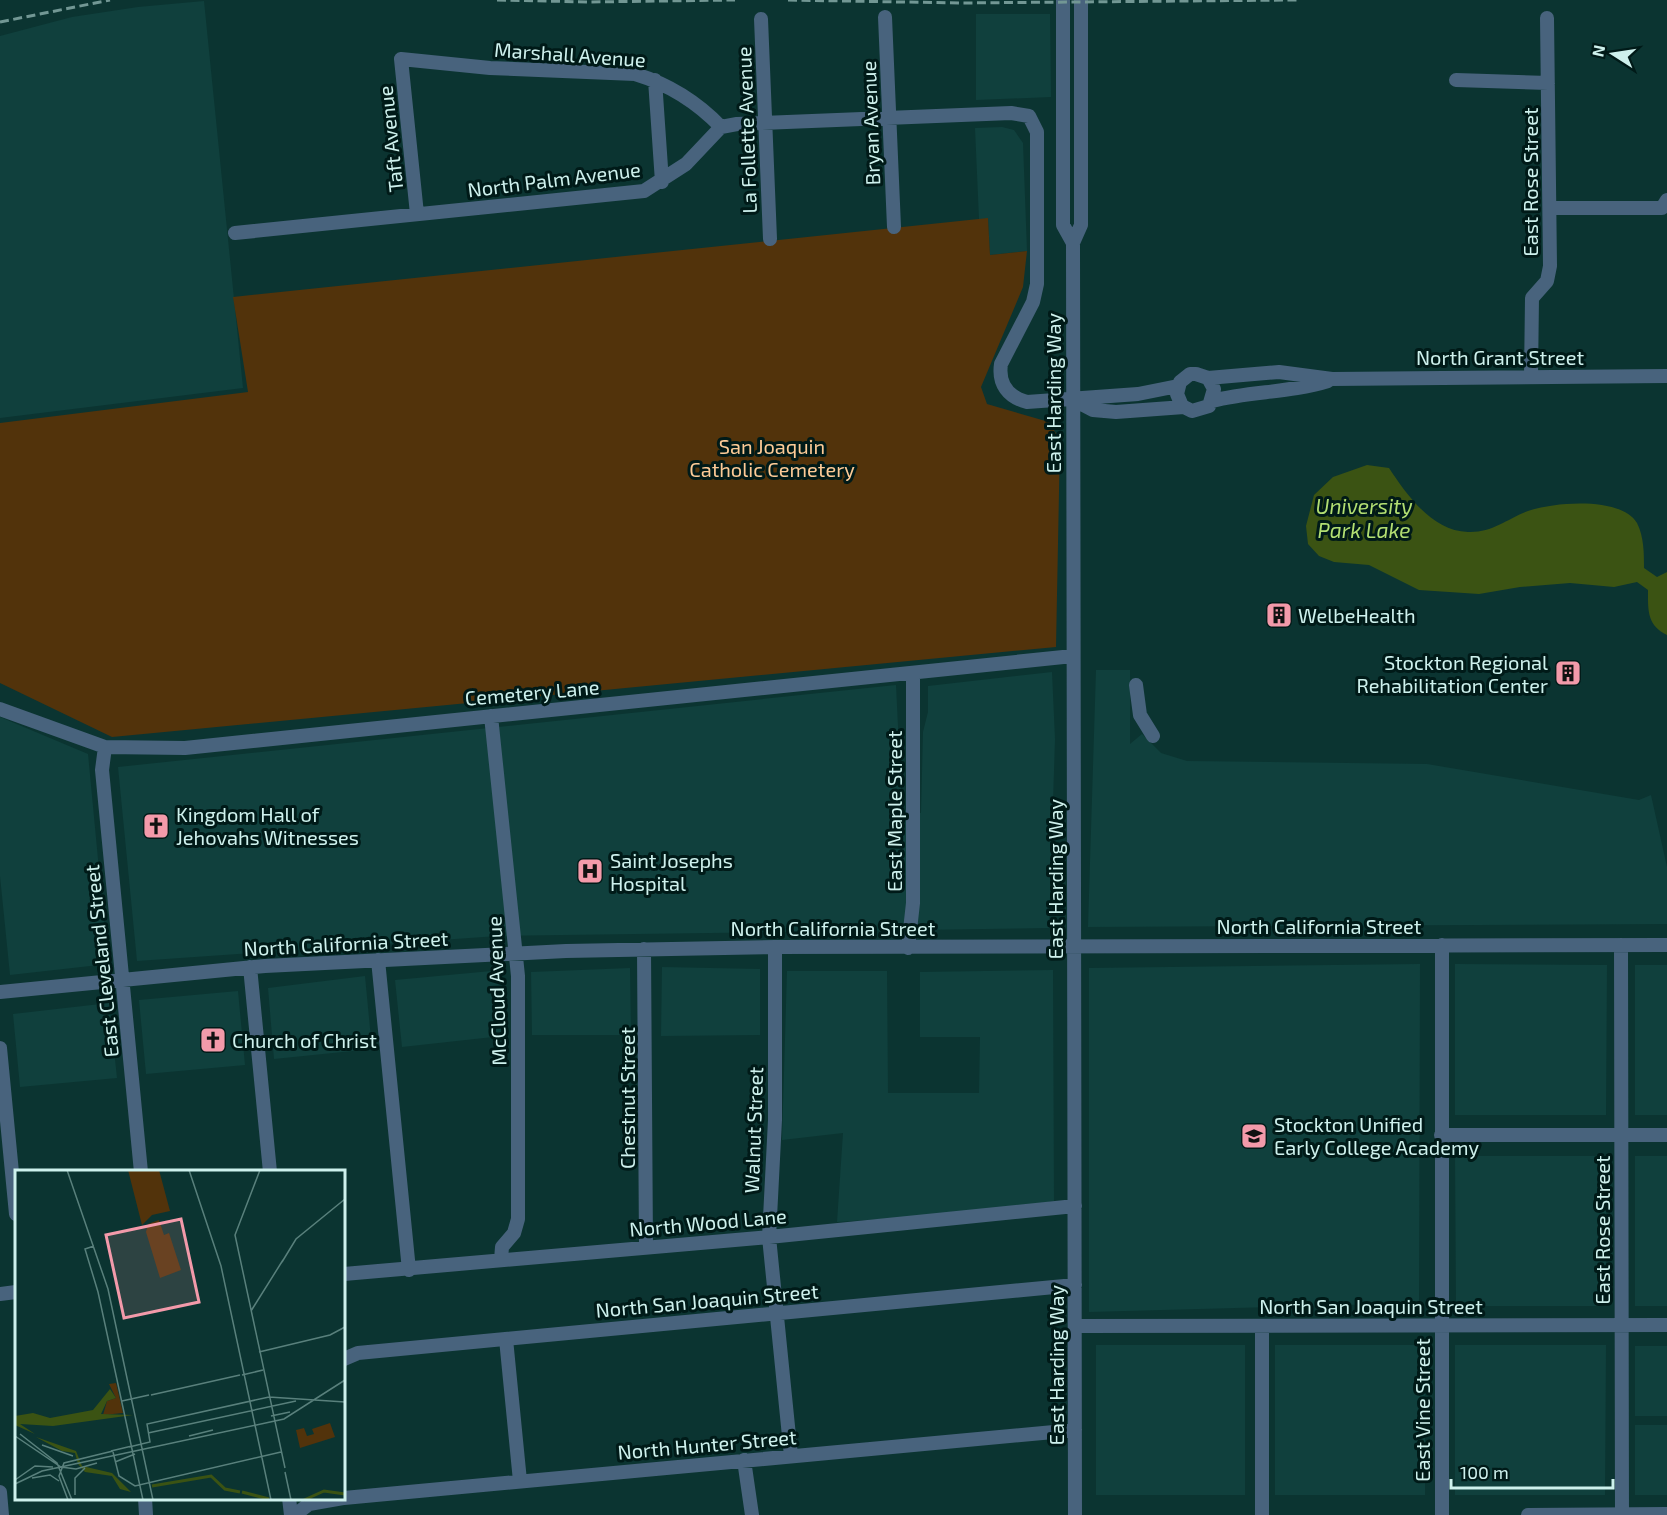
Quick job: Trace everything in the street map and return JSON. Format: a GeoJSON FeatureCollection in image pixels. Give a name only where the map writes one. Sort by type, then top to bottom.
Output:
{"type":"FeatureCollection","features":[{"type":"Feature","properties":{"kind":"street","name":"East Harding Way"},"geometry":{"type":"LineString","coordinates":[[1063,0],[1063,225],[1072,243],[1075,1515]]}},
{"type":"Feature","properties":{"kind":"street","name":"East Harding Way"},"geometry":{"type":"LineString","coordinates":[[1072,243],[1081,225],[1081,0]]}},
{"type":"Feature","properties":{"kind":"street","name":"Bryan Avenue"},"geometry":{"type":"LineString","coordinates":[[885,18],[894,227]]}},
{"type":"Feature","properties":{"kind":"street","name":"East Rose Street"},"geometry":{"type":"LineString","coordinates":[[1531,376],[1532,298],[1549,276],[1547,18]]}},
{"type":"Feature","properties":{"kind":"street","name":"La Follette Avenue"},"geometry":{"type":"LineString","coordinates":[[761,19],[770,239]]}},
{"type":"Feature","properties":{"kind":"street","name":"Marshall Avenue"},"geometry":{"type":"LineString","coordinates":[[401,59],[490,68],[635,74],[655,80],[683,95],[721,127]]}},
{"type":"Feature","properties":{"kind":"street","name":"Taft Avenue"},"geometry":{"type":"LineString","coordinates":[[401,59],[417,214]]}},
{"type":"Feature","properties":{"kind":"street"},"geometry":{"type":"LineString","coordinates":[[655,80],[662,182]]}},
{"type":"Feature","properties":{"kind":"street"},"geometry":{"type":"LineString","coordinates":[[1456,80],[1548,83]]}},
{"type":"Feature","properties":{"kind":"street"},"geometry":{"type":"LineString","coordinates":[[721,127],[766,123],[1011,113],[1029,116],[1033,120],[1037,147],[1037,284],[1033,302],[1001,364],[1001,381],[1011,395],[1021,400],[1072,399]]}},
{"type":"Feature","properties":{"kind":"street","name":"North Palm Avenue"},"geometry":{"type":"LineString","coordinates":[[235,233],[644,191],[662,182],[686,164],[721,127]]}},
{"type":"Feature","properties":{"kind":"street"},"geometry":{"type":"LineString","coordinates":[[1550,208],[1662,208],[1667,200]]}},
{"type":"Feature","properties":{"kind":"street","name":"North Grant Street"},"geometry":{"type":"LineString","coordinates":[[1072,399],[1138,394],[1178,386],[1190,374],[1208,378],[1279,372],[1332,380],[1667,376]]}},
{"type":"Feature","properties":{"kind":"street"},"geometry":{"type":"LineString","coordinates":[[1208,378],[1214,389],[1212,400]]}},
{"type":"Feature","properties":{"kind":"street","name":"North Grant Street"},"geometry":{"type":"LineString","coordinates":[[1072,399],[1093,410],[1116,412],[1184,407],[1198,411],[1212,400],[1242,393],[1299,390],[1332,380]]}},
{"type":"Feature","properties":{"kind":"street"},"geometry":{"type":"LineString","coordinates":[[1178,386],[1178,400],[1184,407]]}},
{"type":"Feature","properties":{"kind":"street","name":"Cemetery Lane"},"geometry":{"type":"LineString","coordinates":[[0,709],[105,747],[185,748],[1073,656]]}},
{"type":"Feature","properties":{"kind":"street","name":"East Maple Street"},"geometry":{"type":"LineString","coordinates":[[908,948],[913,903],[913,674]]}},
{"type":"Feature","properties":{"kind":"street"},"geometry":{"type":"LineString","coordinates":[[1136,685],[1140,715],[1153,736]]}},
{"type":"Feature","properties":{"kind":"street","name":"McCloud Avenue"},"geometry":{"type":"LineString","coordinates":[[491,716],[516,953],[518,1219],[514,1233],[502,1247],[501,1260]]}},
{"type":"Feature","properties":{"kind":"street","name":"East Cleveland Street"},"geometry":{"type":"LineString","coordinates":[[105,747],[102,770],[141,1170]]}},
{"type":"Feature","properties":{"kind":"street","name":"East Vine Street"},"geometry":{"type":"LineString","coordinates":[[1442,945],[1442,1515]]}},
{"type":"Feature","properties":{"kind":"street","name":"East Rose Street"},"geometry":{"type":"LineString","coordinates":[[1621,945],[1622,1515]]}},
{"type":"Feature","properties":{"kind":"street","name":"North California Street"},"geometry":{"type":"LineString","coordinates":[[0,992],[250,967],[516,953],[775,947],[1667,945]]}},
{"type":"Feature","properties":{"kind":"street","name":"Walnut Street"},"geometry":{"type":"LineString","coordinates":[[775,947],[775,1120],[769,1237],[792,1456]]}},
{"type":"Feature","properties":{"kind":"street","name":"Chestnut Street"},"geometry":{"type":"LineString","coordinates":[[644,950],[646,1247]]}},
{"type":"Feature","properties":{"kind":"street"},"geometry":{"type":"LineString","coordinates":[[378,960],[409,1270]]}},
{"type":"Feature","properties":{"kind":"street"},"geometry":{"type":"LineString","coordinates":[[250,967],[270,1170]]}},
{"type":"Feature","properties":{"kind":"street"},"geometry":{"type":"LineString","coordinates":[[0,1048],[15,1205]]}},
{"type":"Feature","properties":{"kind":"street"},"geometry":{"type":"LineString","coordinates":[[1441,1135],[1667,1135]]}},
{"type":"Feature","properties":{"kind":"street","name":"North Wood Lane"},"geometry":{"type":"LineString","coordinates":[[345,1274],[769,1237],[1075,1206]]}},
{"type":"Feature","properties":{"kind":"street","name":"North San Joaquin Street"},"geometry":{"type":"LineString","coordinates":[[345,1359],[358,1353],[1075,1285]]}},
{"type":"Feature","properties":{"kind":"street"},"geometry":{"type":"LineString","coordinates":[[0,1294],[15,1292]]}},
{"type":"Feature","properties":{"kind":"street","name":"North San Joaquin Street"},"geometry":{"type":"LineString","coordinates":[[1075,1326],[1667,1324]]}},
{"type":"Feature","properties":{"kind":"street"},"geometry":{"type":"LineString","coordinates":[[1262,1326],[1262,1515]]}},
{"type":"Feature","properties":{"kind":"street"},"geometry":{"type":"LineString","coordinates":[[506,1339],[520,1481]]}},
{"type":"Feature","properties":{"kind":"street","name":"North Hunter Street"},"geometry":{"type":"LineString","coordinates":[[345,1498],[1075,1430]]}},
{"type":"Feature","properties":{"kind":"street"},"geometry":{"type":"LineString","coordinates":[[744,1460],[752,1515]]}},
{"type":"Feature","properties":{"kind":"street"},"geometry":{"type":"LineString","coordinates":[[0,1492],[3,1515]]}},
{"type":"Feature","properties":{"kind":"street"},"geometry":{"type":"LineString","coordinates":[[145,1500],[146,1515]]}},
{"type":"Feature","properties":{"kind":"street"},"geometry":{"type":"LineString","coordinates":[[289,1500],[293,1515]]}},
{"type":"Feature","properties":{"kind":"street","name":"North Hunter Street"},"geometry":{"type":"LineString","coordinates":[[293,1515],[309,1504],[332,1500]]}},
{"type":"Feature","properties":{"kind":"street"},"geometry":{"type":"LineString","coordinates":[[1528,1515],[1667,1514]]}},
{"type":"Feature","properties":{"kind":"shaded area"},"geometry":{"type":"Polygon","coordinates":[[[204,1],[243,388],[0,418],[0,36],[72,17],[138,7],[204,1]]]}},
{"type":"Feature","properties":{"kind":"shaded area"},"geometry":{"type":"Polygon","coordinates":[[[976,14],[1050,14],[1051,97],[976,100],[976,14]]]}},
{"type":"Feature","properties":{"kind":"shaded area"},"geometry":{"type":"Polygon","coordinates":[[[1002,127],[1014,130],[1023,143],[1027,251],[990,255],[988,219],[979,219],[975,128],[1002,127]]]}},
{"type":"Feature","properties":{"kind":"shaded area"},"geometry":{"type":"Polygon","coordinates":[[[1096,670],[1130,670],[1130,744],[1142,734],[1161,753],[1187,761],[1427,764],[1639,800],[1651,795],[1667,867],[1667,924],[1088,927],[1096,670]]]}},
{"type":"Feature","properties":{"kind":"shaded area","name":"Saint Josephs Hospital"},"geometry":{"type":"Polygon","coordinates":[[[1052,672],[1055,739],[1049,928],[498,936],[137,961],[118,767],[896,685],[902,809],[921,813],[923,732],[928,712],[928,686],[1052,672]]]}},
{"type":"Feature","properties":{"kind":"shaded area"},"geometry":{"type":"Polygon","coordinates":[[[0,717],[88,754],[108,964],[10,975],[0,876],[0,717]]]}},
{"type":"Feature","properties":{"kind":"shaded area","name":"Stockton Unified Early College Academy"},"geometry":{"type":"Polygon","coordinates":[[[1420,964],[1419,1303],[1089,1312],[1089,968],[1420,964]]]}},
{"type":"Feature","properties":{"kind":"shaded area"},"geometry":{"type":"Polygon","coordinates":[[[1455,964],[1607,965],[1606,1115],[1455,1115],[1455,964]]]}},
{"type":"Feature","properties":{"kind":"shaded area"},"geometry":{"type":"Polygon","coordinates":[[[1635,965],[1667,965],[1667,1115],[1635,1115],[1635,965]]]}},
{"type":"Feature","properties":{"kind":"shaded area"},"geometry":{"type":"Polygon","coordinates":[[[662,967],[760,969],[760,1035],[661,1036],[662,967]]]}},
{"type":"Feature","properties":{"kind":"shaded area"},"geometry":{"type":"Polygon","coordinates":[[[630,968],[631,1035],[532,1035],[531,972],[630,968]]]}},
{"type":"Feature","properties":{"kind":"shaded area"},"geometry":{"type":"Polygon","coordinates":[[[502,970],[502,1036],[402,1047],[395,980],[502,970]]]}},
{"type":"Feature","properties":{"kind":"shaded area"},"geometry":{"type":"Polygon","coordinates":[[[1053,970],[1054,1201],[988,1212],[837,1222],[843,1133],[782,1140],[787,971],[887,971],[888,1093],[979,1093],[980,1037],[920,1037],[920,972],[1053,970]]]}},
{"type":"Feature","properties":{"kind":"shaded area"},"geometry":{"type":"Polygon","coordinates":[[[365,976],[372,1049],[274,1059],[268,988],[365,976]]]}},
{"type":"Feature","properties":{"kind":"shaded area"},"geometry":{"type":"Polygon","coordinates":[[[238,991],[245,1065],[146,1074],[139,1000],[238,991]]]}},
{"type":"Feature","properties":{"kind":"shaded area"},"geometry":{"type":"Polygon","coordinates":[[[109,1003],[117,1078],[20,1087],[13,1014],[109,1003]]]}},
{"type":"Feature","properties":{"kind":"shaded area"},"geometry":{"type":"Polygon","coordinates":[[[1455,1156],[1606,1156],[1606,1306],[1456,1306],[1455,1156]]]}},
{"type":"Feature","properties":{"kind":"shaded area"},"geometry":{"type":"Polygon","coordinates":[[[1635,1156],[1667,1156],[1667,1306],[1635,1306],[1635,1156]]]}},
{"type":"Feature","properties":{"kind":"shaded area"},"geometry":{"type":"Polygon","coordinates":[[[1096,1345],[1245,1345],[1245,1495],[1096,1495],[1096,1345]]]}},
{"type":"Feature","properties":{"kind":"shaded area"},"geometry":{"type":"Polygon","coordinates":[[[1275,1345],[1425,1345],[1425,1495],[1275,1495],[1275,1345]]]}},
{"type":"Feature","properties":{"kind":"shaded area"},"geometry":{"type":"Polygon","coordinates":[[[1455,1345],[1606,1345],[1605,1495],[1455,1495],[1455,1345]]]}},
{"type":"Feature","properties":{"kind":"shaded area"},"geometry":{"type":"Polygon","coordinates":[[[1635,1346],[1667,1346],[1667,1416],[1635,1416],[1635,1346]]]}},
{"type":"Feature","properties":{"kind":"shaded area"},"geometry":{"type":"Polygon","coordinates":[[[1635,1425],[1667,1425],[1667,1495],[1635,1495],[1635,1425]]]}},
{"type":"Feature","properties":{"kind":"green space","name":"San Joaquin Catholic Cemetery"},"geometry":{"type":"Polygon","coordinates":[[[988,218],[990,255],[1027,251],[1023,287],[981,387],[987,404],[1049,422],[1060,440],[1056,647],[112,737],[0,683],[0,423],[248,392],[233,297],[988,218]]]}},
{"type":"Feature","properties":{"kind":"water","name":"University Park Lake"},"geometry":{"type":"Polygon","coordinates":[[[1367,465],[1389,468],[1422,510],[1443,525],[1455,530],[1477,532],[1485,530],[1528,511],[1553,505],[1602,505],[1617,508],[1629,514],[1637,523],[1641,534],[1644,568],[1657,577],[1667,572],[1667,635],[1652,622],[1648,590],[1637,582],[1614,587],[1570,583],[1520,587],[1479,594],[1419,590],[1369,565],[1334,562],[1319,556],[1308,544],[1306,526],[1314,495],[1333,477],[1367,465]]]}},
{"type":"Feature","properties":{"kind":"railway"},"geometry":{"type":"LineString","coordinates":[[0,22],[110,0]]}},
{"type":"Feature","properties":{"kind":"railway"},"geometry":{"type":"LineString","coordinates":[[497,0],[591,2],[735,0]]}},
{"type":"Feature","properties":{"kind":"railway"},"geometry":{"type":"LineString","coordinates":[[788,0],[960,3],[1297,0]]}},
{"type":"Feature","properties":{"kind":"place","name":"WelbeHealth"},"geometry":{"type":"Point","coordinates":[1279,615]}},
{"type":"Feature","properties":{"kind":"place","name":"Stockton Regional Rehabilitation Center"},"geometry":{"type":"Point","coordinates":[1568,673]}},
{"type":"Feature","properties":{"kind":"place","name":"Kingdom Hall of Jehovahs Witnesses"},"geometry":{"type":"Point","coordinates":[156,826]}},
{"type":"Feature","properties":{"kind":"place","name":"Saint Josephs Hospital"},"geometry":{"type":"Point","coordinates":[590,871]}},
{"type":"Feature","properties":{"kind":"place","name":"Church of Christ"},"geometry":{"type":"Point","coordinates":[213,1040]}},
{"type":"Feature","properties":{"kind":"place","name":"Stockton Unified Early College Academy"},"geometry":{"type":"Point","coordinates":[1254,1136]}}]}
